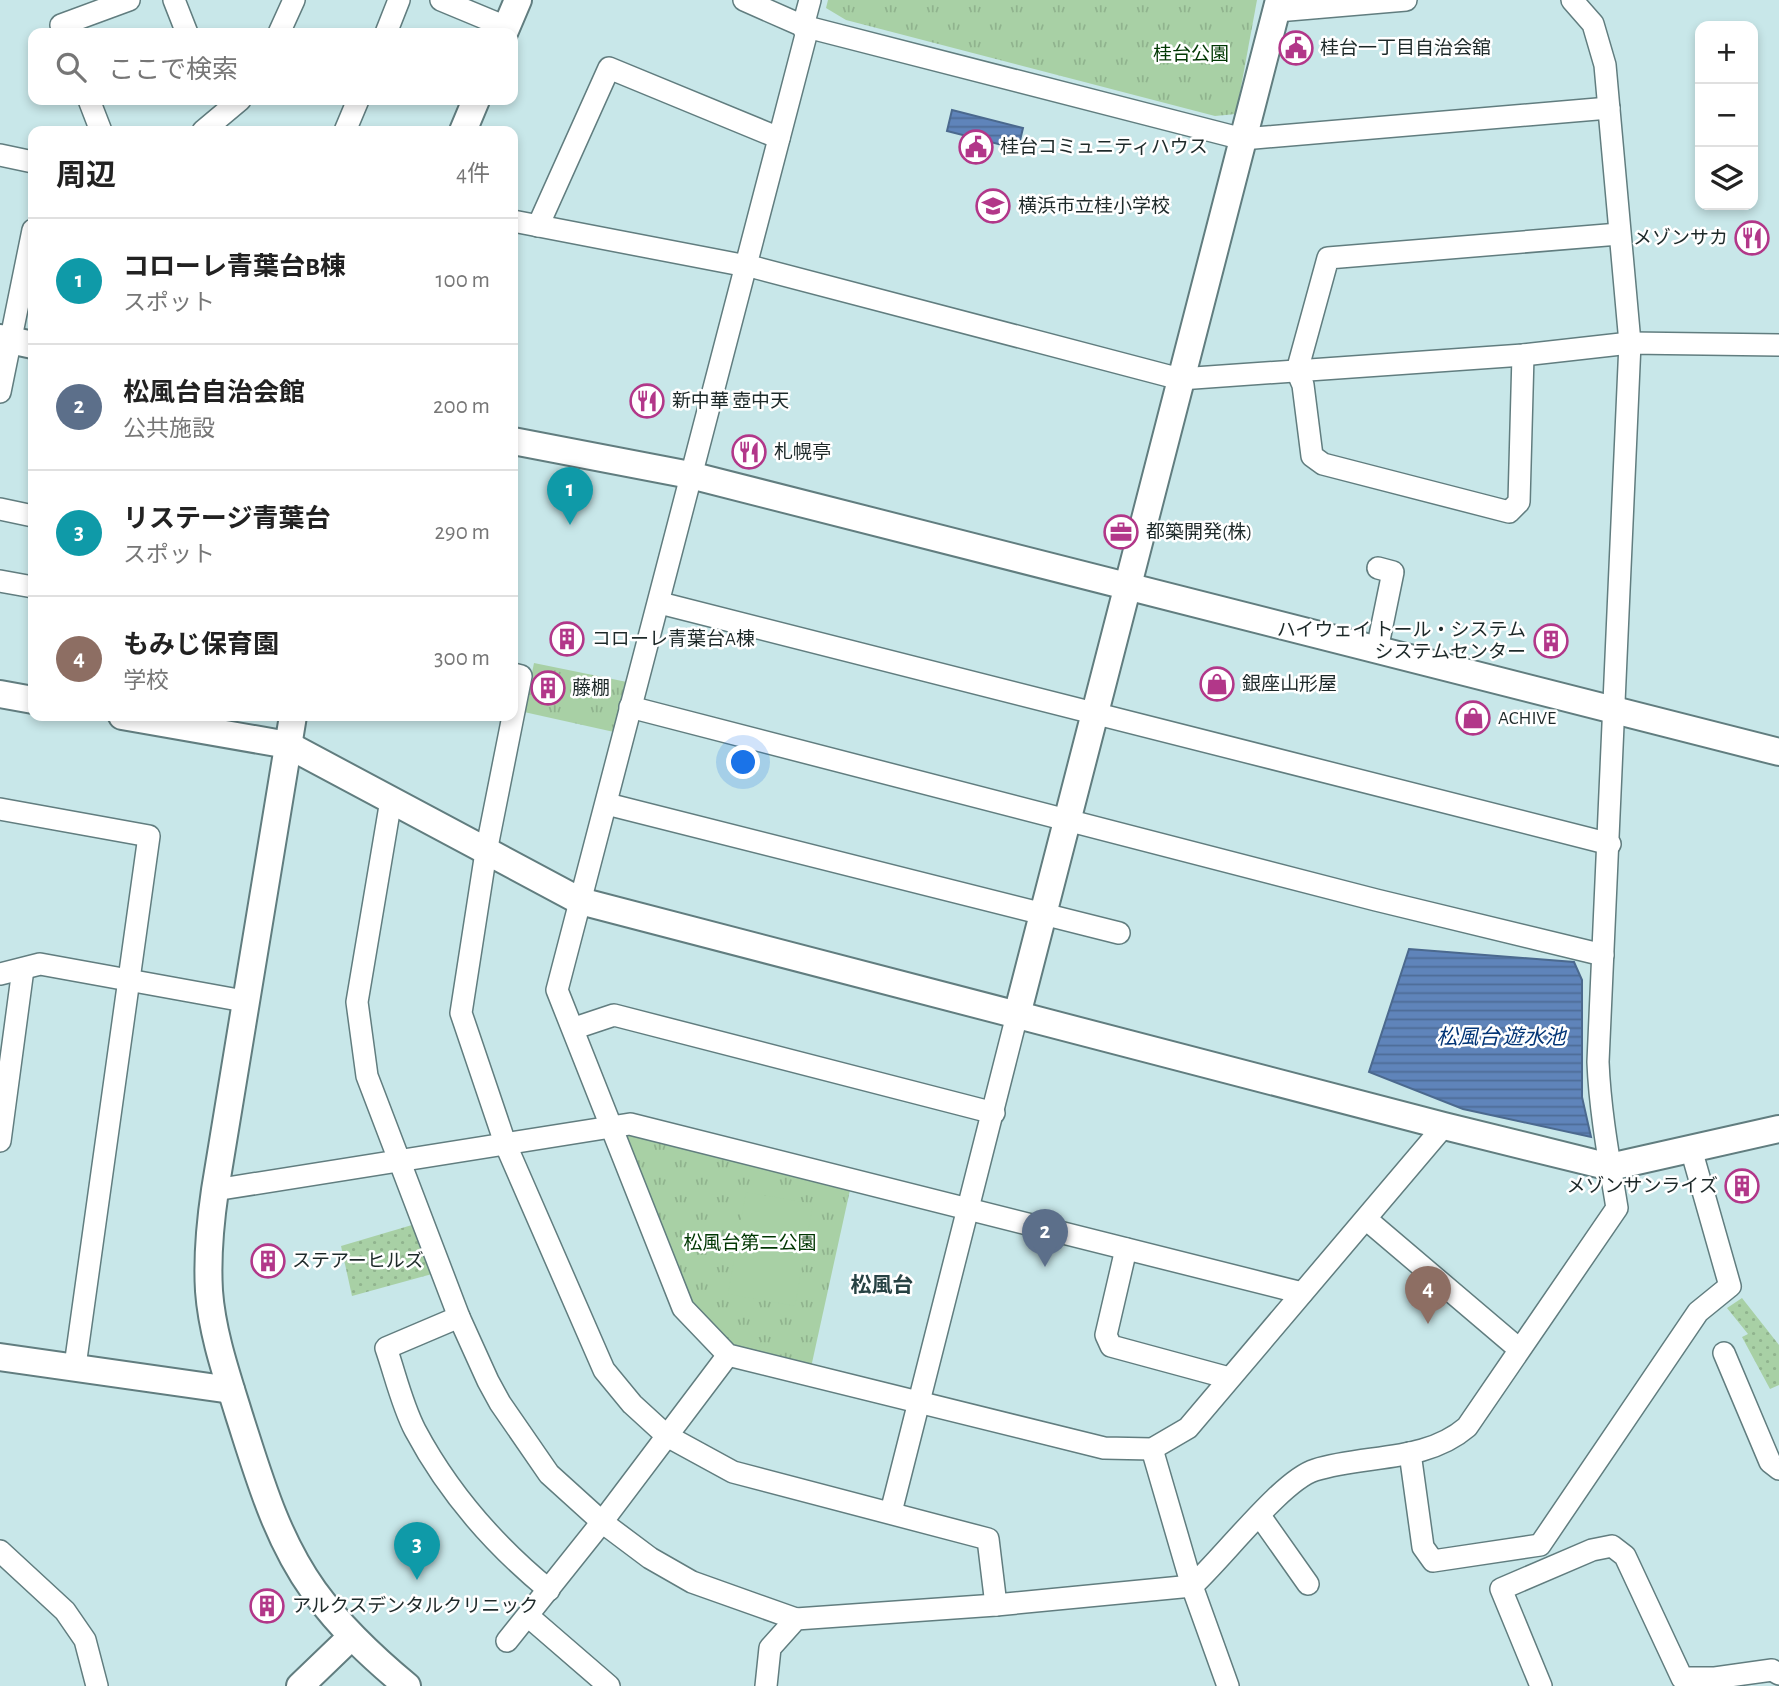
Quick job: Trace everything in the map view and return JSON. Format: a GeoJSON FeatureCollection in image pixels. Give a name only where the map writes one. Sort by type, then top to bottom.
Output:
{"type":"FeatureCollection","features":[{"type":"Feature","properties":{"kind":"street"},"geometry":{"type":"LineString","coordinates":[[61,26],[130,0]]}},
{"type":"Feature","properties":{"kind":"street"},"geometry":{"type":"LineString","coordinates":[[174,0],[185,28]]}},
{"type":"Feature","properties":{"kind":"street"},"geometry":{"type":"LineString","coordinates":[[281,28],[294,0]]}},
{"type":"Feature","properties":{"kind":"street"},"geometry":{"type":"LineString","coordinates":[[388,28],[399,0]]}},
{"type":"Feature","properties":{"kind":"street"},"geometry":{"type":"LineString","coordinates":[[441,0],[501,28]]}},
{"type":"Feature","properties":{"kind":"street"},"geometry":{"type":"LineString","coordinates":[[506,28],[518,0]]}},
{"type":"Feature","properties":{"kind":"street"},"geometry":{"type":"LineString","coordinates":[[744,0],[803,26],[1243,139],[1609,108]]}},
{"type":"Feature","properties":{"kind":"street"},"geometry":{"type":"LineString","coordinates":[[810,0],[803,26],[806,36],[557,990],[575,1028],[683,1308],[728,1354],[1104,1448],[1152,1448],[1188,1427],[1444,1126]]}},
{"type":"Feature","properties":{"kind":"street"},"geometry":{"type":"LineString","coordinates":[[891,1512],[1066,821],[1278,5],[1406,0]]}},
{"type":"Feature","properties":{"kind":"street"},"geometry":{"type":"LineString","coordinates":[[391,800],[357,1002],[367,1076],[396,1159],[459,1317],[500,1404],[542,1464],[602,1522],[650,1558],[692,1582],[796,1619],[996,1605],[1192,1586],[1290,1484],[1314,1470],[1410,1453],[1451,1441],[1467,1427],[1617,1208],[1600,1107],[1598,1062],[1610,844],[1630,343],[1605,65],[1593,24],[1572,0]]}},
{"type":"Feature","properties":{"kind":"street"},"geometry":{"type":"LineString","coordinates":[[538,226],[609,68],[779,138]]}},
{"type":"Feature","properties":{"kind":"street"},"geometry":{"type":"LineString","coordinates":[[91,105],[99,126]]}},
{"type":"Feature","properties":{"kind":"street"},"geometry":{"type":"LineString","coordinates":[[220,116],[234,105]]}},
{"type":"Feature","properties":{"kind":"street"},"geometry":{"type":"LineString","coordinates":[[347,126],[356,105]]}},
{"type":"Feature","properties":{"kind":"street"},"geometry":{"type":"LineString","coordinates":[[465,126],[474,105]]}},
{"type":"Feature","properties":{"kind":"street"},"geometry":{"type":"LineString","coordinates":[[0,155],[28,161]]}},
{"type":"Feature","properties":{"kind":"street"},"geometry":{"type":"LineString","coordinates":[[518,222],[744,268],[883,300],[1180,379],[1523,355],[1630,343],[1779,345]]}},
{"type":"Feature","properties":{"kind":"street"},"geometry":{"type":"LineString","coordinates":[[1523,355],[1519,502],[1509,512],[1323,464],[1312,456],[1303,385],[1297,371],[1328,258],[1619,234]]}},
{"type":"Feature","properties":{"kind":"street"},"geometry":{"type":"LineString","coordinates":[[0,393],[14,341],[28,259]]}},
{"type":"Feature","properties":{"kind":"street"},"geometry":{"type":"LineString","coordinates":[[518,442],[690,475],[1779,752]]}},
{"type":"Feature","properties":{"kind":"street"},"geometry":{"type":"LineString","coordinates":[[0,509],[28,515]]}},
{"type":"Feature","properties":{"kind":"street"},"geometry":{"type":"LineString","coordinates":[[1377,650],[1393,572]]}},
{"type":"Feature","properties":{"kind":"street"},"geometry":{"type":"LineString","coordinates":[[0,581],[28,586]]}},
{"type":"Feature","properties":{"kind":"street"},"geometry":{"type":"LineString","coordinates":[[660,603],[1610,844]]}},
{"type":"Feature","properties":{"kind":"street"},"geometry":{"type":"LineString","coordinates":[[518,675],[521,676],[518,691]]}},
{"type":"Feature","properties":{"kind":"street"},"geometry":{"type":"LineString","coordinates":[[0,694],[28,699]]}},
{"type":"Feature","properties":{"kind":"street"},"geometry":{"type":"LineString","coordinates":[[630,707],[1066,821],[1603,955]]}},
{"type":"Feature","properties":{"kind":"street"},"geometry":{"type":"LineString","coordinates":[[152,721],[288,745],[580,901],[1444,1126],[1610,1167],[1779,1129]]}},
{"type":"Feature","properties":{"kind":"street"},"geometry":{"type":"LineString","coordinates":[[292,721],[244,1001],[209,1230],[209,1291],[213,1320],[231,1390],[276,1526],[313,1590],[351,1637],[407,1686]]}},
{"type":"Feature","properties":{"kind":"street"},"geometry":{"type":"LineString","coordinates":[[512,721],[486,852],[461,1013],[505,1143],[604,1370],[632,1404],[667,1436],[733,1472],[988,1539],[996,1605]]}},
{"type":"Feature","properties":{"kind":"street"},"geometry":{"type":"LineString","coordinates":[[607,804],[1119,933]]}},
{"type":"Feature","properties":{"kind":"street"},"geometry":{"type":"LineString","coordinates":[[0,810],[149,836],[75,1366]]}},
{"type":"Feature","properties":{"kind":"street"},"geometry":{"type":"LineString","coordinates":[[0,974],[40,964],[244,1001]]}},
{"type":"Feature","properties":{"kind":"street"},"geometry":{"type":"LineString","coordinates":[[0,1140],[23,969]]}},
{"type":"Feature","properties":{"kind":"street"},"geometry":{"type":"LineString","coordinates":[[575,1028],[614,1016],[994,1113]]}},
{"type":"Feature","properties":{"kind":"street"},"geometry":{"type":"LineString","coordinates":[[215,1190],[396,1159],[630,1124],[1302,1293]]}},
{"type":"Feature","properties":{"kind":"street"},"geometry":{"type":"LineString","coordinates":[[1410,1453],[1423,1547],[1433,1561],[1540,1545],[1698,1312],[1730,1286],[1691,1149]]}},
{"type":"Feature","properties":{"kind":"street"},"geometry":{"type":"LineString","coordinates":[[1366,1219],[1519,1349]]}},
{"type":"Feature","properties":{"kind":"street"},"geometry":{"type":"LineString","coordinates":[[1126,1249],[1106,1335],[1111,1346],[1229,1378]]}},
{"type":"Feature","properties":{"kind":"street"},"geometry":{"type":"LineString","coordinates":[[459,1317],[386,1348],[414,1427],[456,1499],[528,1573],[549,1590]]}},
{"type":"Feature","properties":{"kind":"street"},"geometry":{"type":"LineString","coordinates":[[1724,1353],[1770,1462],[1779,1469]]}},
{"type":"Feature","properties":{"kind":"street"},"geometry":{"type":"LineString","coordinates":[[507,1641],[602,1522],[728,1354]]}},
{"type":"Feature","properties":{"kind":"street"},"geometry":{"type":"LineString","coordinates":[[0,1357],[231,1390]]}},
{"type":"Feature","properties":{"kind":"street"},"geometry":{"type":"LineString","coordinates":[[1152,1448],[1192,1586],[1228,1686]]}},
{"type":"Feature","properties":{"kind":"street"},"geometry":{"type":"LineString","coordinates":[[1260,1516],[1308,1584]]}},
{"type":"Feature","properties":{"kind":"street"},"geometry":{"type":"LineString","coordinates":[[1541,1686],[1501,1589],[1592,1550],[1612,1546],[1625,1556],[1682,1678],[1715,1678],[1772,1670],[1779,1674]]}},
{"type":"Feature","properties":{"kind":"street"},"geometry":{"type":"LineString","coordinates":[[0,1551],[65,1611],[85,1640],[97,1686]]}},
{"type":"Feature","properties":{"kind":"street"},"geometry":{"type":"LineString","coordinates":[[528,1616],[609,1686]]}},
{"type":"Feature","properties":{"kind":"street"},"geometry":{"type":"LineString","coordinates":[[766,1686],[770,1648],[796,1619]]}},
{"type":"Feature","properties":{"kind":"street"},"geometry":{"type":"LineString","coordinates":[[300,1686],[351,1637]]}},
{"type":"Feature","properties":{"kind":"green space","name":"桂台公園"},"geometry":{"type":"Polygon","coordinates":[[[828,0],[1257,0],[1236,114],[1215,116],[846,20],[826,8],[828,0]]]}},
{"type":"Feature","properties":{"kind":"green space"},"geometry":{"type":"Polygon","coordinates":[[[534,663],[627,682],[614,732],[524,712],[534,663]]]}},
{"type":"Feature","properties":{"kind":"green space","name":"松風台第二公園"},"geometry":{"type":"Polygon","coordinates":[[[612,1127],[852,1181],[810,1372],[728,1355],[683,1308],[612,1127]]]}},
{"type":"Feature","properties":{"kind":"green space"},"geometry":{"type":"Polygon","coordinates":[[[746,1192],[813,1204],[795,1306],[728,1294],[746,1192]]]}},
{"type":"Feature","properties":{"kind":"green space"},"geometry":{"type":"Polygon","coordinates":[[[412,1225],[432,1274],[352,1296],[341,1246],[412,1225]]]}},
{"type":"Feature","properties":{"kind":"green space"},"geometry":{"type":"Polygon","coordinates":[[[1742,1298],[1779,1345],[1779,1385],[1770,1389],[1742,1337],[1748,1334],[1727,1308],[1742,1298]]]}},
{"type":"Feature","properties":{"kind":"water"},"geometry":{"type":"Polygon","coordinates":[[[952,110],[1023,128],[1018,149],[947,131],[952,110]]]}},
{"type":"Feature","properties":{"kind":"water","name":"松風台 遊水池"},"geometry":{"type":"Polygon","coordinates":[[[1409,949],[1574,962],[1582,980],[1582,1097],[1591,1137],[1463,1109],[1369,1072],[1409,949]]]}},
{"type":"Feature","properties":{"kind":"place","name":"桂台一丁目自治会舘"},"geometry":{"type":"Point","coordinates":[1296,48]}},
{"type":"Feature","properties":{"kind":"place","name":"桂台コミュニティハウス"},"geometry":{"type":"Point","coordinates":[976,147]}},
{"type":"Feature","properties":{"kind":"place","name":"横浜市立桂小学校"},"geometry":{"type":"Point","coordinates":[993,206]}},
{"type":"Feature","properties":{"kind":"place","name":"メゾンサカ"},"geometry":{"type":"Point","coordinates":[1752,238]}},
{"type":"Feature","properties":{"kind":"place","name":"新中華 壺中天"},"geometry":{"type":"Point","coordinates":[647,401]}},
{"type":"Feature","properties":{"kind":"place","name":"札幌亭"},"geometry":{"type":"Point","coordinates":[749,452]}},
{"type":"Feature","properties":{"kind":"place","name":"コローレ青葉台B棟"},"geometry":{"type":"Point","coordinates":[570,525]}},
{"type":"Feature","properties":{"kind":"place","name":"都築開発(株)"},"geometry":{"type":"Point","coordinates":[1121,532]}},
{"type":"Feature","properties":{"kind":"place","name":"コローレ青葉台A棟"},"geometry":{"type":"Point","coordinates":[567,639]}},
{"type":"Feature","properties":{"kind":"place","name":"ハイウェイ トール・システム システムセンター"},"geometry":{"type":"Point","coordinates":[1551,641]}},
{"type":"Feature","properties":{"kind":"place","name":"銀座山形屋"},"geometry":{"type":"Point","coordinates":[1217,684]}},
{"type":"Feature","properties":{"kind":"place","name":"藤棚"},"geometry":{"type":"Point","coordinates":[548,688]}},
{"type":"Feature","properties":{"kind":"place","name":"ACHIVE"},"geometry":{"type":"Point","coordinates":[1473,718]}},
{"type":"Feature","properties":{"kind":"place","name":"メゾンサンライズ"},"geometry":{"type":"Point","coordinates":[1742,1186]}},
{"type":"Feature","properties":{"kind":"place","name":"ステアーヒルズ"},"geometry":{"type":"Point","coordinates":[268,1261]}},
{"type":"Feature","properties":{"kind":"place","name":"松風台自治会館"},"geometry":{"type":"Point","coordinates":[1045,1267]}},
{"type":"Feature","properties":{"kind":"place","name":"もみじ保育園"},"geometry":{"type":"Point","coordinates":[1428,1324]}},
{"type":"Feature","properties":{"kind":"place","name":"リステージ青葉台"},"geometry":{"type":"Point","coordinates":[417,1580]}},
{"type":"Feature","properties":{"kind":"place","name":"アルクスデンタルクリニック"},"geometry":{"type":"Point","coordinates":[267,1606]}},
{"type":"Feature","properties":{"kind":"district","name":"松風台"},"geometry":{"type":"Point","coordinates":[882,1285]}}]}
